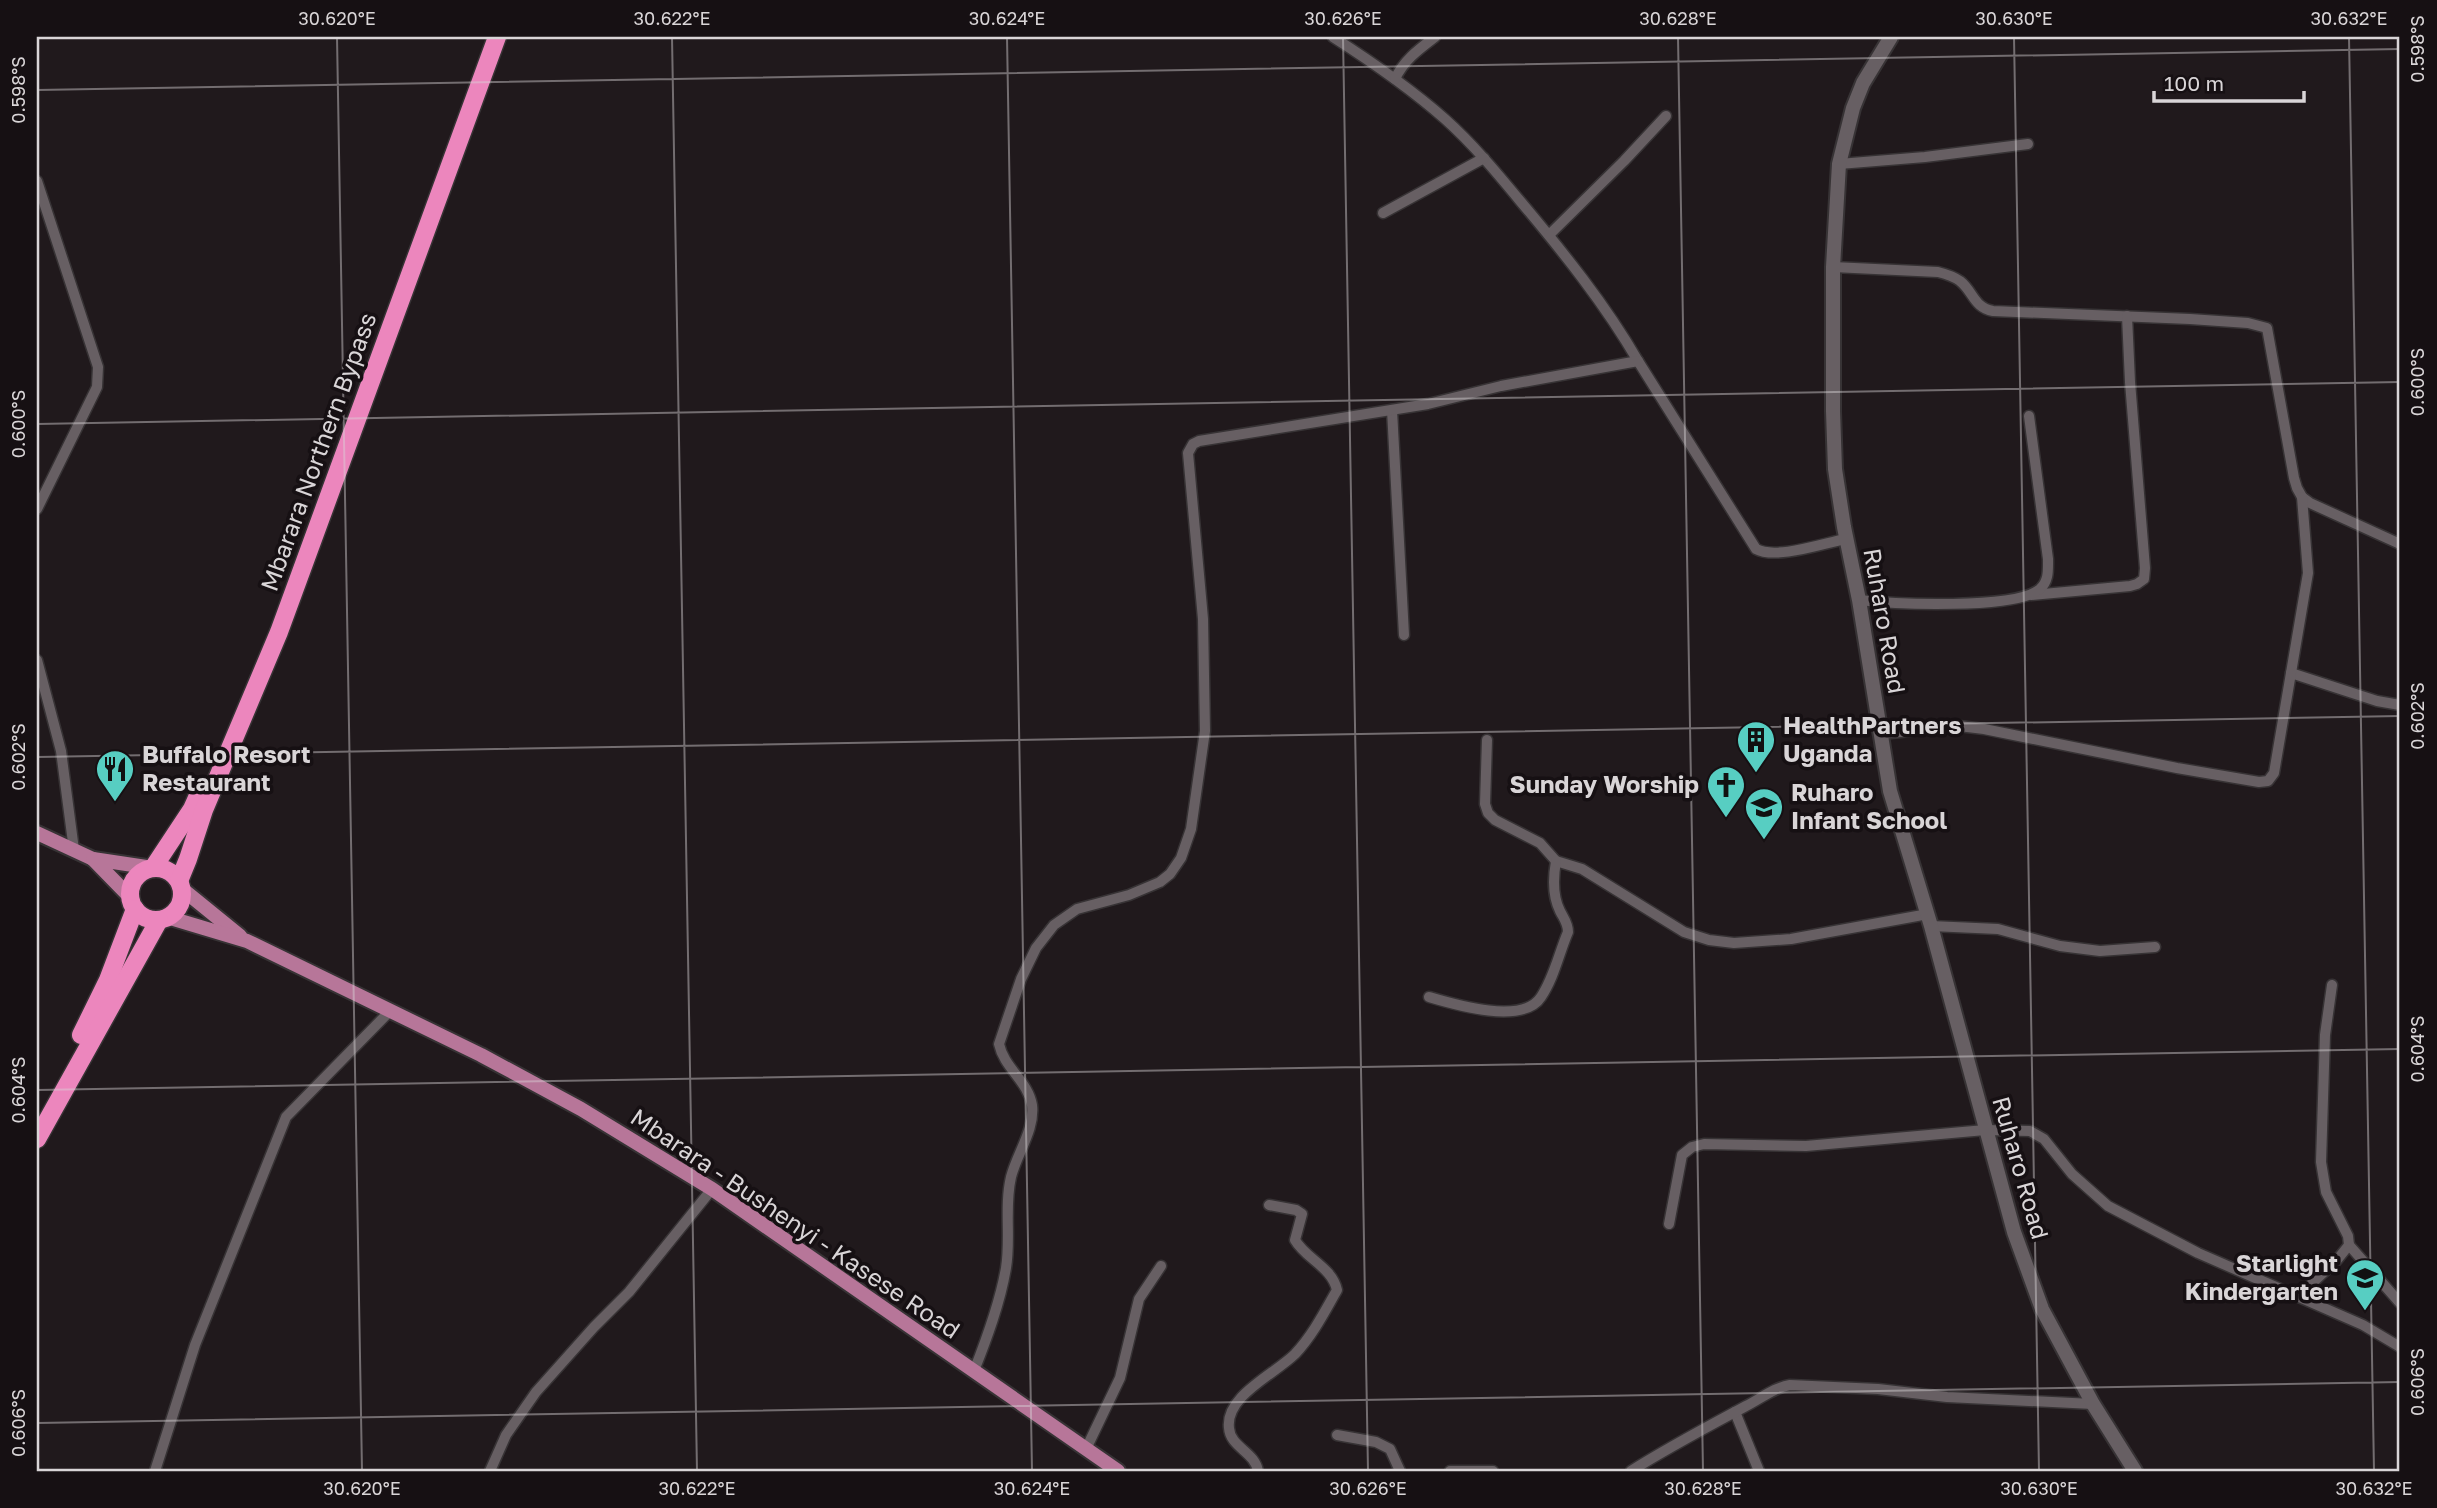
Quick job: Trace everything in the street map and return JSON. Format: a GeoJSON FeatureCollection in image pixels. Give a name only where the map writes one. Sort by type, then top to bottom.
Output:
{"type":"FeatureCollection","features":[{"type":"Feature","properties":{"kind":"highway"},"geometry":{"type":"LineString","coordinates":[[37,1115],[108,980],[132,903],[130,889],[138,875],[153,868],[192,809],[257,661],[306,536],[379,326],[488,37]]}},
{"type":"Feature","properties":{"kind":"highway","name":"Mbarara Northern Bypass"},"geometry":{"type":"LineString","coordinates":[[37,1139],[163,918],[180,905],[180,884],[204,810],[279,632],[497,37]]}},
{"type":"Feature","properties":{"kind":"highway"},"geometry":{"type":"LineString","coordinates":[[153,868],[168,871],[180,884]]}},
{"type":"Feature","properties":{"kind":"highway"},"geometry":{"type":"LineString","coordinates":[[132,903],[143,916],[163,918]]}},
{"type":"Feature","properties":{"kind":"main road"},"geometry":{"type":"LineString","coordinates":[[37,833],[93,859],[153,868]]}},
{"type":"Feature","properties":{"kind":"main road"},"geometry":{"type":"LineString","coordinates":[[93,859],[132,903]]}},
{"type":"Feature","properties":{"kind":"main road","name":"Mbarara - Bushenyi - Kasese Road"},"geometry":{"type":"LineString","coordinates":[[180,884],[247,942]]}},
{"type":"Feature","properties":{"kind":"main road","name":"Mbarara - Bushenyi - Kasese Road"},"geometry":{"type":"LineString","coordinates":[[163,918],[247,942],[391,1010],[581,1109],[712,1189],[1118,1471]]}},
{"type":"Feature","properties":{"kind":"street"},"geometry":{"type":"LineString","coordinates":[[1333,37],[1395,79],[1445,119],[1484,158],[1549,235],[1601,304],[1756,549],[1766,553],[1789,551],[1846,539]]}},
{"type":"Feature","properties":{"kind":"street"},"geometry":{"type":"LineString","coordinates":[[1395,79],[1410,56],[1435,37]]}},
{"type":"Feature","properties":{"kind":"street","name":"Ruharo Road"},"geometry":{"type":"LineString","coordinates":[[1891,37],[1863,83],[1853,108],[1839,164],[1833,267],[1833,411],[1835,469],[1846,539],[1859,600],[1890,791],[1929,920],[1984,1130],[2032,1287],[2093,1405],[2135,1471]]}},
{"type":"Feature","properties":{"kind":"street"},"geometry":{"type":"LineString","coordinates":[[1549,235],[1666,116]]}},
{"type":"Feature","properties":{"kind":"street"},"geometry":{"type":"LineString","coordinates":[[1839,164],[2028,144]]}},
{"type":"Feature","properties":{"kind":"street"},"geometry":{"type":"LineString","coordinates":[[1383,213],[1484,158]]}},
{"type":"Feature","properties":{"kind":"street"},"geometry":{"type":"LineString","coordinates":[[37,181],[97,367],[96,387],[37,509]]}},
{"type":"Feature","properties":{"kind":"street"},"geometry":{"type":"LineString","coordinates":[[1833,267],[1938,272],[1949,275],[1961,282],[1977,304],[1985,310],[2248,323],[2267,328],[2294,478],[2302,497],[2308,573],[2272,778],[2264,782],[2177,768],[1959,726],[1881,734]]}},
{"type":"Feature","properties":{"kind":"street"},"geometry":{"type":"LineString","coordinates":[[1859,600],[1899,604],[1951,603],[2130,586],[2144,579],[2127,316]]}},
{"type":"Feature","properties":{"kind":"street"},"geometry":{"type":"LineString","coordinates":[[974,1371],[990,1330],[1007,1267],[1007,1208],[1011,1177],[1032,1121],[1030,1093],[1010,1067],[999,1044],[1021,979],[1036,948],[1054,925],[1077,909],[1129,895],[1160,882],[1170,874],[1181,858],[1191,829],[1205,731],[1203,619],[1190,449],[1199,441],[1392,410],[1501,386],[1638,361]]}},
{"type":"Feature","properties":{"kind":"street"},"geometry":{"type":"LineString","coordinates":[[1392,410],[1404,635]]}},
{"type":"Feature","properties":{"kind":"street"},"geometry":{"type":"LineString","coordinates":[[2029,416],[2048,559],[2047,579],[2043,587],[2031,595]]}},
{"type":"Feature","properties":{"kind":"street"},"geometry":{"type":"LineString","coordinates":[[2302,497],[2400,544]]}},
{"type":"Feature","properties":{"kind":"street"},"geometry":{"type":"LineString","coordinates":[[37,660],[61,751],[74,850]]}},
{"type":"Feature","properties":{"kind":"street"},"geometry":{"type":"LineString","coordinates":[[2291,673],[2377,701],[2400,705]]}},
{"type":"Feature","properties":{"kind":"street"},"geometry":{"type":"LineString","coordinates":[[1487,740],[1485,804],[1488,813],[1495,820],[1540,843],[1556,861],[1582,869],[1684,932],[1709,940],[1734,943],[1791,939],[1929,920],[1998,929],[2060,946],[2100,951],[2155,947]]}},
{"type":"Feature","properties":{"kind":"street"},"geometry":{"type":"LineString","coordinates":[[1429,998],[1498,1011],[1528,1010],[1540,1000],[1568,932],[1554,890],[1556,861]]}},
{"type":"Feature","properties":{"kind":"street"},"geometry":{"type":"LineString","coordinates":[[2332,985],[2324,1058],[2321,1162],[2326,1192],[2348,1236],[2349,1245],[2400,1303]]}},
{"type":"Feature","properties":{"kind":"street"},"geometry":{"type":"LineString","coordinates":[[155,1471],[195,1345],[249,1214],[279,1131],[286,1118],[307,1095],[391,1010]]}},
{"type":"Feature","properties":{"kind":"street"},"geometry":{"type":"LineString","coordinates":[[1669,1224],[1682,1155],[1692,1147],[1721,1143],[1806,1146],[1984,1130],[2018,1130],[2038,1134],[2080,1182],[2108,1206],[2198,1253],[2363,1325],[2400,1347]]}},
{"type":"Feature","properties":{"kind":"street"},"geometry":{"type":"LineString","coordinates":[[490,1471],[506,1435],[536,1392],[629,1292],[712,1189]]}},
{"type":"Feature","properties":{"kind":"street"},"geometry":{"type":"LineString","coordinates":[[1258,1471],[1249,1454],[1237,1444],[1229,1432],[1231,1410],[1240,1398],[1295,1353],[1314,1329],[1337,1290],[1332,1277],[1301,1250],[1295,1240],[1302,1214],[1296,1210],[1269,1205]]}},
{"type":"Feature","properties":{"kind":"street"},"geometry":{"type":"LineString","coordinates":[[2298,1296],[2337,1261],[2349,1245]]}},
{"type":"Feature","properties":{"kind":"street"},"geometry":{"type":"LineString","coordinates":[[1086,1449],[1120,1378],[1139,1299],[1161,1266]]}},
{"type":"Feature","properties":{"kind":"street"},"geometry":{"type":"LineString","coordinates":[[1632,1471],[1677,1442],[1777,1387],[1790,1385],[2093,1405]]}},
{"type":"Feature","properties":{"kind":"street"},"geometry":{"type":"LineString","coordinates":[[1735,1412],[1759,1471]]}},
{"type":"Feature","properties":{"kind":"street"},"geometry":{"type":"LineString","coordinates":[[1337,1434],[1376,1442],[1390,1449],[1400,1471]]}},
{"type":"Feature","properties":{"kind":"street"},"geometry":{"type":"LineString","coordinates":[[1450,1471],[1493,1471]]}},
{"type":"Feature","properties":{"kind":"place","name":"HealthPartners Uganda"},"geometry":{"type":"Point","coordinates":[1756,774]}},
{"type":"Feature","properties":{"kind":"place","name":"Buffalo Resort Restaurant"},"geometry":{"type":"Point","coordinates":[115,803]}},
{"type":"Feature","properties":{"kind":"place","name":"Sunday Worship"},"geometry":{"type":"Point","coordinates":[1726,819]}},
{"type":"Feature","properties":{"kind":"place","name":"Ruharo Infant School"},"geometry":{"type":"Point","coordinates":[1764,841]}},
{"type":"Feature","properties":{"kind":"place","name":"Starlight Kindergarten"},"geometry":{"type":"Point","coordinates":[2365,1312]}}]}
